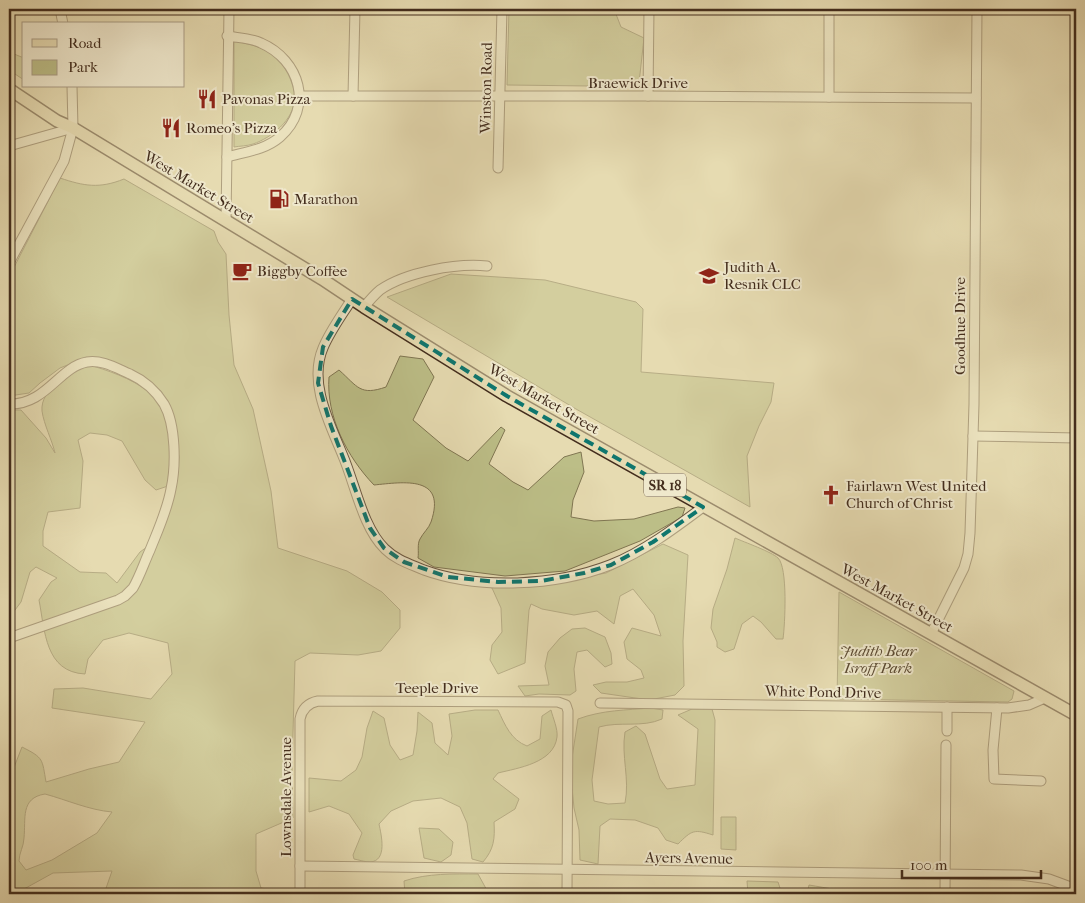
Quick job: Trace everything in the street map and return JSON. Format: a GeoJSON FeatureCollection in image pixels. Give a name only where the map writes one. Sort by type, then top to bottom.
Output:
{"type":"FeatureCollection","features":[{"type":"Feature","properties":{"kind":"main road","name":"West Market Street"},"geometry":{"type":"LineString","coordinates":[[9,89],[57,121],[73,128],[322,279],[507,396],[1076,716]]}},
{"type":"Feature","properties":{"kind":"street"},"geometry":{"type":"LineString","coordinates":[[60,9],[63,22]]}},
{"type":"Feature","properties":{"kind":"street"},"geometry":{"type":"LineString","coordinates":[[226,221],[228,9]]}},
{"type":"Feature","properties":{"kind":"street"},"geometry":{"type":"LineString","coordinates":[[353,96],[355,9]]}},
{"type":"Feature","properties":{"kind":"street","name":"Winston Road"},"geometry":{"type":"LineString","coordinates":[[498,168],[502,9]]}},
{"type":"Feature","properties":{"kind":"street"},"geometry":{"type":"LineString","coordinates":[[648,96],[649,9]]}},
{"type":"Feature","properties":{"kind":"street"},"geometry":{"type":"LineString","coordinates":[[829,9],[829,97]]}},
{"type":"Feature","properties":{"kind":"street","name":"Goodhue Drive"},"geometry":{"type":"LineString","coordinates":[[931,634],[959,579],[968,554],[970,532],[973,436],[977,9]]}},
{"type":"Feature","properties":{"kind":"street"},"geometry":{"type":"LineString","coordinates":[[226,157],[259,149],[280,136],[297,112],[300,96],[292,70],[281,55],[260,42],[228,36]]}},
{"type":"Feature","properties":{"kind":"street"},"geometry":{"type":"LineString","coordinates":[[9,263],[64,161],[73,128],[72,88]]}},
{"type":"Feature","properties":{"kind":"street","name":"Braewick Drive"},"geometry":{"type":"LineString","coordinates":[[300,96],[976,98]]}},
{"type":"Feature","properties":{"kind":"street"},"geometry":{"type":"LineString","coordinates":[[9,146],[73,128]]}},
{"type":"Feature","properties":{"kind":"street"},"geometry":{"type":"LineString","coordinates":[[364,307],[380,290],[408,277],[444,268],[487,266]]}},
{"type":"Feature","properties":{"kind":"street"},"geometry":{"type":"LineString","coordinates":[[352,299],[333,328],[320,354],[318,368],[321,397],[370,528],[384,548],[404,562],[427,571],[469,581],[526,582],[562,578],[611,565],[653,542],[703,507]]}},
{"type":"Feature","properties":{"kind":"street"},"geometry":{"type":"LineString","coordinates":[[9,404],[20,403],[34,398],[70,370],[85,362],[92,361],[106,364],[142,381],[158,395],[168,415],[174,454],[174,474],[168,503],[159,529],[133,588],[118,600],[9,638]]}},
{"type":"Feature","properties":{"kind":"street"},"geometry":{"type":"LineString","coordinates":[[973,436],[1076,438]]}},
{"type":"Feature","properties":{"kind":"street","name":"White Pond Drive"},"geometry":{"type":"LineString","coordinates":[[600,702],[997,708],[1029,706],[1045,698]]}},
{"type":"Feature","properties":{"kind":"street","name":"Teeple Drive"},"geometry":{"type":"LineString","coordinates":[[310,702],[563,703],[568,711],[567,869]]}},
{"type":"Feature","properties":{"kind":"street","name":"Lownsdale Avenue"},"geometry":{"type":"LineString","coordinates":[[300,894],[300,719],[302,712],[310,702]]}},
{"type":"Feature","properties":{"kind":"street"},"geometry":{"type":"LineString","coordinates":[[947,707],[947,731]]}},
{"type":"Feature","properties":{"kind":"street"},"geometry":{"type":"LineString","coordinates":[[997,708],[993,750],[994,779],[1041,781]]}},
{"type":"Feature","properties":{"kind":"street"},"geometry":{"type":"LineString","coordinates":[[944,894],[946,745]]}},
{"type":"Feature","properties":{"kind":"street","name":"Ayers Avenue"},"geometry":{"type":"LineString","coordinates":[[300,866],[1035,876],[1076,889]]}},
{"type":"Feature","properties":{"kind":"street"},"geometry":{"type":"LineString","coordinates":[[567,869],[567,894]]}},
{"type":"Feature","properties":{"kind":"highlighted area"},"geometry":{"type":"Polygon","coordinates":[[[352,299],[507,396],[703,507],[653,542],[611,565],[584,573],[541,581],[498,582],[448,577],[404,562],[384,548],[370,528],[331,426],[318,383],[323,347],[352,299]]]}},
{"type":"Feature","properties":{"kind":"green space"},"geometry":{"type":"Polygon","coordinates":[[[509,9],[614,9],[621,27],[644,38],[639,83],[590,86],[507,85],[509,9]]]}},
{"type":"Feature","properties":{"kind":"green space"},"geometry":{"type":"Polygon","coordinates":[[[234,41],[259,47],[276,57],[288,73],[295,98],[291,114],[274,133],[253,144],[234,147],[234,41]]]}},
{"type":"Feature","properties":{"kind":"green space"},"geometry":{"type":"Polygon","coordinates":[[[9,52],[22,57],[22,79],[9,70],[9,52]]]}},
{"type":"Feature","properties":{"kind":"green space"},"geometry":{"type":"Polygon","coordinates":[[[60,178],[92,185],[107,184],[124,179],[214,231],[218,242],[226,254],[234,365],[253,409],[271,491],[278,548],[347,571],[382,592],[400,610],[400,628],[381,651],[358,655],[310,653],[295,661],[292,768],[293,818],[256,834],[256,871],[261,888],[295,894],[104,894],[112,871],[53,873],[15,894],[9,894],[9,776],[22,747],[41,760],[46,782],[119,762],[145,722],[52,708],[54,689],[83,688],[151,699],[172,674],[168,643],[129,633],[103,640],[88,659],[85,674],[72,672],[62,666],[54,658],[49,648],[39,600],[51,582],[57,578],[36,567],[30,572],[21,602],[9,618],[9,410],[21,410],[46,438],[55,453],[43,416],[43,403],[46,396],[57,383],[86,364],[110,372],[142,387],[156,399],[161,407],[168,428],[172,451],[171,475],[168,486],[156,490],[145,480],[122,441],[107,435],[90,433],[78,440],[83,461],[80,508],[48,512],[43,531],[43,546],[80,572],[106,573],[117,583],[140,552],[158,539],[178,472],[179,457],[166,400],[161,391],[145,378],[110,362],[85,358],[60,368],[29,393],[9,396],[9,277],[60,178]],[[45,794],[31,800],[26,810],[24,841],[19,861],[26,870],[52,860],[97,833],[112,812],[86,807],[45,794]]]}},
{"type":"Feature","properties":{"kind":"green space"},"geometry":{"type":"Polygon","coordinates":[[[451,274],[545,280],[636,302],[643,309],[641,372],[774,383],[771,402],[747,456],[750,507],[576,409],[387,297],[451,274]]]}},
{"type":"Feature","properties":{"kind":"green space"},"geometry":{"type":"Polygon","coordinates":[[[400,356],[423,359],[434,377],[413,420],[446,448],[468,461],[501,427],[505,430],[489,464],[513,482],[528,490],[564,457],[581,452],[584,472],[573,500],[571,517],[594,521],[634,519],[678,507],[685,508],[682,517],[640,541],[565,571],[505,576],[434,567],[418,558],[419,541],[431,522],[434,507],[433,496],[428,489],[420,485],[398,483],[374,485],[355,462],[340,435],[331,406],[329,392],[329,377],[339,370],[355,385],[365,390],[377,390],[386,387],[400,356]]]}},
{"type":"Feature","properties":{"kind":"green space"},"geometry":{"type":"Polygon","coordinates":[[[735,538],[770,553],[778,558],[781,563],[785,584],[784,632],[783,639],[776,639],[753,616],[742,624],[734,649],[725,652],[717,647],[717,642],[711,628],[713,609],[727,569],[735,538]]]}},
{"type":"Feature","properties":{"kind":"green space"},"geometry":{"type":"Polygon","coordinates":[[[663,544],[688,555],[683,641],[684,686],[675,695],[649,700],[601,693],[593,685],[606,682],[627,682],[644,678],[641,670],[627,659],[624,642],[632,628],[661,636],[654,615],[633,589],[620,596],[614,624],[597,611],[574,615],[542,609],[531,604],[525,663],[498,674],[490,660],[492,645],[502,632],[501,608],[492,588],[487,586],[494,584],[529,587],[606,573],[663,544]]]}},
{"type":"Feature","properties":{"kind":"green space","name":"Judith Bear Isroff Park"},"geometry":{"type":"Polygon","coordinates":[[[839,592],[1014,691],[1012,699],[1008,702],[837,699],[839,592]]]}},
{"type":"Feature","properties":{"kind":"green space"},"geometry":{"type":"Polygon","coordinates":[[[585,628],[605,637],[611,653],[612,664],[605,667],[587,650],[577,652],[574,669],[576,691],[570,695],[539,694],[525,696],[518,686],[549,685],[545,666],[548,652],[560,638],[572,629],[585,628]]]}},
{"type":"Feature","properties":{"kind":"green space"},"geometry":{"type":"Polygon","coordinates":[[[651,708],[663,710],[662,719],[647,723],[615,724],[599,727],[592,780],[594,801],[608,804],[625,803],[627,785],[624,750],[625,732],[636,726],[645,734],[660,779],[667,789],[695,785],[698,729],[678,715],[692,709],[712,709],[715,720],[713,835],[701,832],[690,833],[678,844],[666,840],[658,828],[635,820],[610,819],[600,826],[598,864],[580,860],[579,830],[572,787],[572,758],[578,719],[605,712],[651,708]]]}},
{"type":"Feature","properties":{"kind":"green space"},"geometry":{"type":"Polygon","coordinates":[[[475,710],[498,710],[513,736],[527,746],[540,739],[542,716],[551,710],[557,734],[554,746],[542,758],[534,763],[498,773],[493,779],[519,799],[515,809],[494,822],[493,844],[483,862],[472,859],[467,823],[460,807],[441,798],[413,801],[391,811],[379,824],[382,846],[379,857],[370,862],[354,859],[353,855],[362,833],[349,814],[329,806],[309,812],[309,778],[341,781],[356,770],[362,757],[367,728],[373,711],[384,718],[390,745],[400,760],[413,755],[418,712],[432,723],[435,743],[448,755],[452,736],[449,714],[475,710]]]}},
{"type":"Feature","properties":{"kind":"green space"},"geometry":{"type":"Polygon","coordinates":[[[721,817],[736,817],[736,850],[721,849],[721,817]]]}},
{"type":"Feature","properties":{"kind":"green space"},"geometry":{"type":"Polygon","coordinates":[[[419,828],[439,829],[453,842],[451,855],[441,862],[424,858],[419,828]]]}},
{"type":"Feature","properties":{"kind":"green space"},"geometry":{"type":"Polygon","coordinates":[[[441,874],[478,874],[489,894],[405,894],[404,881],[413,878],[441,874]]]}},
{"type":"Feature","properties":{"kind":"green space"},"geometry":{"type":"Polygon","coordinates":[[[747,881],[778,882],[782,894],[748,894],[747,881]]]}},
{"type":"Feature","properties":{"kind":"green space"},"geometry":{"type":"Polygon","coordinates":[[[809,885],[858,892],[905,889],[905,894],[807,894],[809,885]]]}},
{"type":"Feature","properties":{"kind":"place","name":"Pavonas Pizza"},"geometry":{"type":"Point","coordinates":[207,99]}},
{"type":"Feature","properties":{"kind":"place","name":"Romeo's Pizza"},"geometry":{"type":"Point","coordinates":[171,128]}},
{"type":"Feature","properties":{"kind":"place","name":"Marathon"},"geometry":{"type":"Point","coordinates":[279,199]}},
{"type":"Feature","properties":{"kind":"place","name":"Biggby Coffee"},"geometry":{"type":"Point","coordinates":[242,271]}},
{"type":"Feature","properties":{"kind":"place","name":"Judith A. Resnik CLC"},"geometry":{"type":"Point","coordinates":[709,276]}},
{"type":"Feature","properties":{"kind":"place","name":"Fairlawn West United Church of Christ"},"geometry":{"type":"Point","coordinates":[831,495]}}]}
